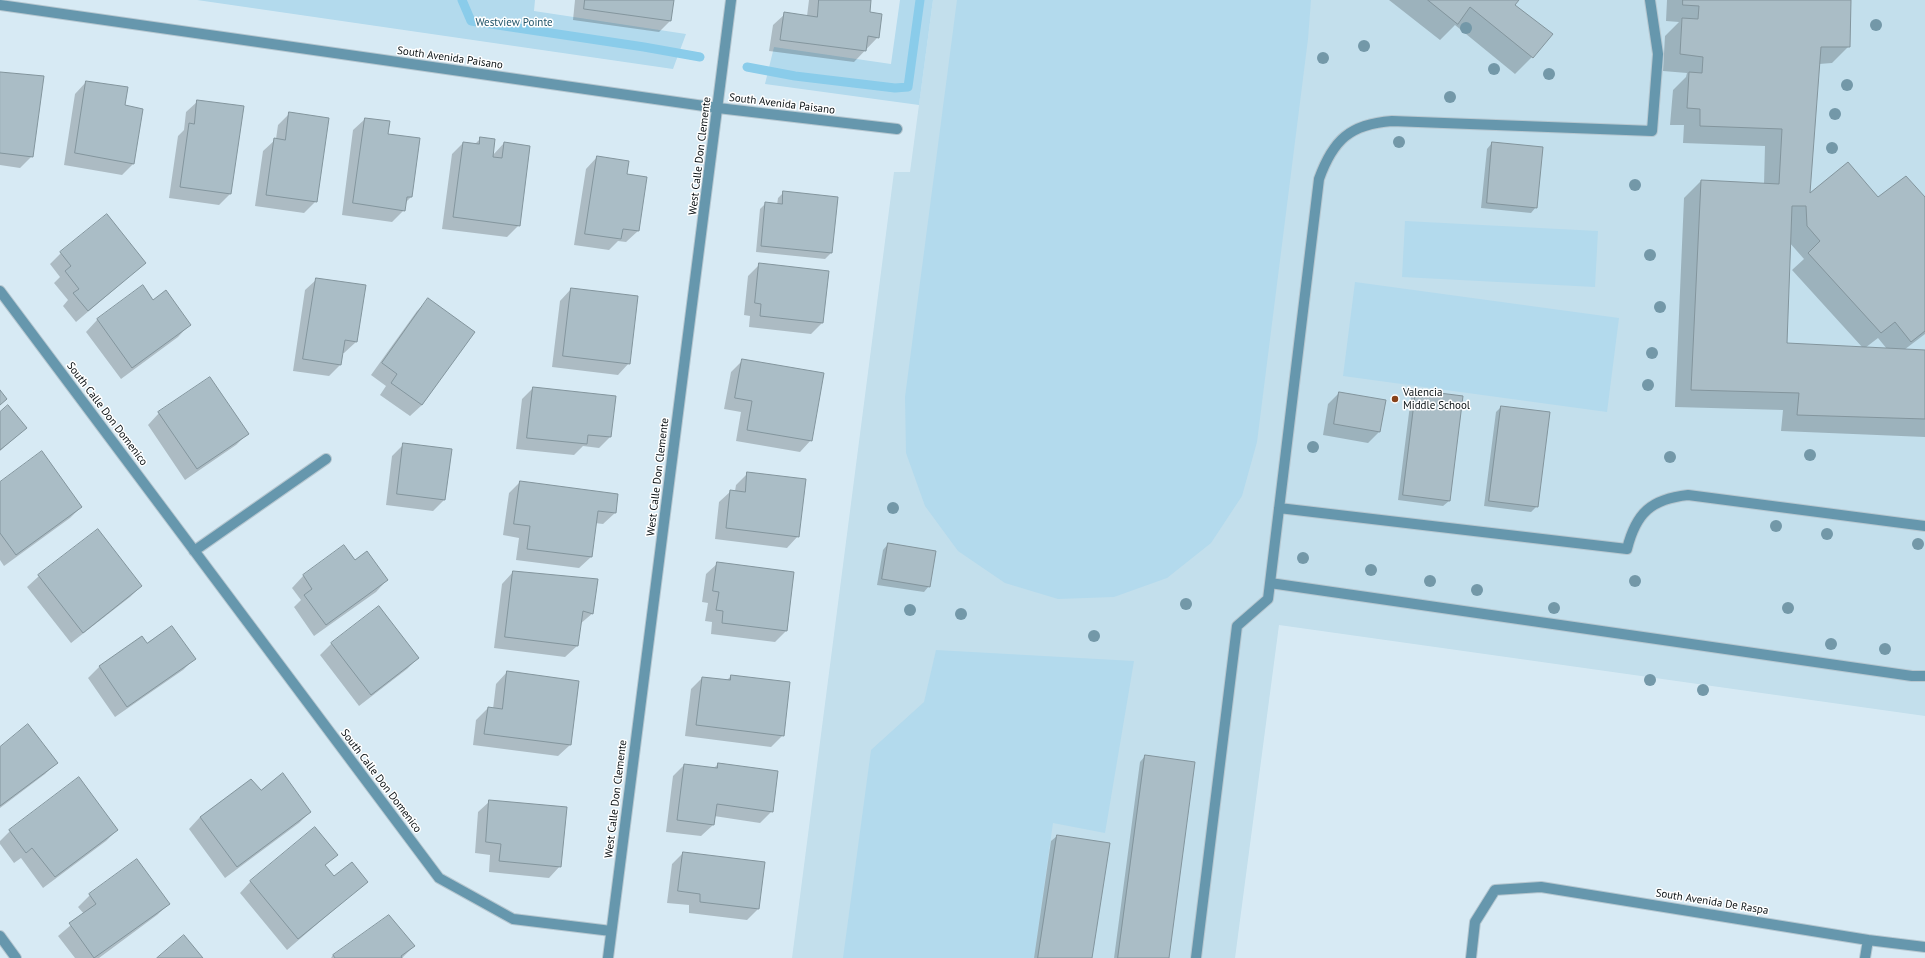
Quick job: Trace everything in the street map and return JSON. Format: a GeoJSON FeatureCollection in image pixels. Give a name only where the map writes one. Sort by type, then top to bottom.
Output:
{"type":"FeatureCollection","features":[{"type":"Feature","properties":{"kind":"street","name":"West Calle Don Clemente"},"geometry":{"type":"LineString","coordinates":[[608,958],[731,0]]}},
{"type":"Feature","properties":{"kind":"street"},"geometry":{"type":"LineString","coordinates":[[1196,958],[1237,626],[1268,600],[1319,179],[1326,160],[1337,143],[1353,130],[1372,122],[1392,121],[1652,131],[1658,54],[1650,0]]}},
{"type":"Feature","properties":{"kind":"street","name":"South Avenida Paisano"},"geometry":{"type":"LineString","coordinates":[[0,5],[718,108],[897,129]]}},
{"type":"Feature","properties":{"kind":"street","name":"South Calle Don Domenico"},"geometry":{"type":"LineString","coordinates":[[0,291],[439,878],[512,920],[611,931]]}},
{"type":"Feature","properties":{"kind":"street"},"geometry":{"type":"LineString","coordinates":[[194,551],[326,459]]}},
{"type":"Feature","properties":{"kind":"street"},"geometry":{"type":"LineString","coordinates":[[1279,508],[1627,549],[1632,531],[1641,516],[1654,504],[1670,497],[1688,495],[1925,526]]}},
{"type":"Feature","properties":{"kind":"street"},"geometry":{"type":"LineString","coordinates":[[1270,582],[1904,675],[1925,676]]}},
{"type":"Feature","properties":{"kind":"street","name":"South Avenida De Raspa"},"geometry":{"type":"LineString","coordinates":[[1471,958],[1475,922],[1494,890],[1541,887],[1868,940],[1925,947]]}},
{"type":"Feature","properties":{"kind":"street"},"geometry":{"type":"LineString","coordinates":[[0,936],[16,958]]}},
{"type":"Feature","properties":{"kind":"street"},"geometry":{"type":"LineString","coordinates":[[1865,958],[1868,940]]}},
{"type":"Feature","properties":{"kind":"shaded area","name":"Valencia Middle School"},"geometry":{"type":"Polygon","coordinates":[[[933,0],[1925,0],[1925,716],[1279,625],[1235,958],[792,958],[894,172],[910,172],[933,0]]]}},
{"type":"Feature","properties":{"kind":"green space","name":"Westview Pointe"},"geometry":{"type":"Polygon","coordinates":[[[197,0],[535,0],[534,11],[686,34],[673,69],[197,0]]]}},
{"type":"Feature","properties":{"kind":"green space"},"geometry":{"type":"Polygon","coordinates":[[[900,0],[933,0],[919,105],[765,84],[774,47],[891,64],[900,0]]]}},
{"type":"Feature","properties":{"kind":"green space"},"geometry":{"type":"Polygon","coordinates":[[[957,0],[1311,0],[1308,39],[1257,442],[1242,496],[1211,543],[1167,578],[1114,597],[1058,599],[1005,583],[958,551],[925,506],[906,453],[905,397],[957,0]]]}},
{"type":"Feature","properties":{"kind":"green space"},"geometry":{"type":"Polygon","coordinates":[[[1405,221],[1598,231],[1595,287],[1402,277],[1405,221]]]}},
{"type":"Feature","properties":{"kind":"green space"},"geometry":{"type":"Polygon","coordinates":[[[1355,282],[1619,318],[1607,412],[1343,376],[1355,282]]]}},
{"type":"Feature","properties":{"kind":"green space"},"geometry":{"type":"Polygon","coordinates":[[[936,650],[1134,661],[1105,833],[1053,823],[1034,958],[843,958],[871,750],[924,702],[936,650]]]}},
{"type":"Feature","properties":{"kind":"building"},"geometry":{"type":"Polygon","coordinates":[[[585,0],[674,0],[671,21],[584,9],[585,0]]]}},
{"type":"Feature","properties":{"kind":"building"},"geometry":{"type":"Polygon","coordinates":[[[819,0],[871,0],[870,12],[882,14],[879,38],[868,36],[866,51],[780,40],[784,12],[817,17],[819,0]]]}},
{"type":"Feature","properties":{"kind":"building"},"geometry":{"type":"Polygon","coordinates":[[[1428,0],[1519,0],[1515,5],[1553,34],[1533,58],[1470,7],[1458,24],[1428,0]]]}},
{"type":"Feature","properties":{"kind":"building"},"geometry":{"type":"Polygon","coordinates":[[[1683,0],[1851,0],[1850,47],[1821,47],[1810,193],[1848,162],[1878,197],[1906,176],[1925,197],[1925,331],[1911,342],[1895,322],[1881,333],[1808,253],[1820,241],[1807,226],[1806,206],[1792,206],[1787,343],[1925,350],[1925,419],[1797,415],[1799,393],[1691,390],[1701,180],[1779,184],[1782,129],[1700,126],[1700,109],[1687,108],[1689,72],[1702,73],[1703,57],[1680,54],[1682,18],[1698,19],[1699,6],[1683,5],[1683,0]]]}},
{"type":"Feature","properties":{"kind":"building"},"geometry":{"type":"Polygon","coordinates":[[[0,72],[44,76],[33,157],[0,153],[0,72]]]}},
{"type":"Feature","properties":{"kind":"building"},"geometry":{"type":"Polygon","coordinates":[[[86,81],[128,87],[125,105],[143,109],[134,164],[75,153],[86,81]]]}},
{"type":"Feature","properties":{"kind":"building"},"geometry":{"type":"Polygon","coordinates":[[[197,100],[244,106],[231,194],[180,187],[189,123],[194,124],[197,100]]]}},
{"type":"Feature","properties":{"kind":"building"},"geometry":{"type":"Polygon","coordinates":[[[289,112],[329,118],[317,202],[266,195],[274,138],[285,140],[289,112]]]}},
{"type":"Feature","properties":{"kind":"building"},"geometry":{"type":"Polygon","coordinates":[[[365,118],[390,121],[388,134],[420,138],[412,197],[407,197],[405,211],[353,203],[365,118]]]}},
{"type":"Feature","properties":{"kind":"building"},"geometry":{"type":"Polygon","coordinates":[[[480,137],[495,139],[493,157],[502,158],[504,142],[530,146],[520,226],[453,217],[463,142],[479,144],[480,137]]]}},
{"type":"Feature","properties":{"kind":"building"},"geometry":{"type":"Polygon","coordinates":[[[1492,142],[1543,147],[1537,208],[1487,203],[1492,142]]]}},
{"type":"Feature","properties":{"kind":"building"},"geometry":{"type":"Polygon","coordinates":[[[597,156],[629,161],[627,174],[647,177],[639,231],[623,229],[621,239],[585,234],[597,156]]]}},
{"type":"Feature","properties":{"kind":"building"},"geometry":{"type":"Polygon","coordinates":[[[783,191],[838,197],[832,253],[761,246],[765,202],[782,204],[783,191]]]}},
{"type":"Feature","properties":{"kind":"building"},"geometry":{"type":"Polygon","coordinates":[[[107,214],[146,263],[88,311],[73,293],[79,289],[65,271],[71,266],[60,252],[107,214]]]}},
{"type":"Feature","properties":{"kind":"building"},"geometry":{"type":"Polygon","coordinates":[[[759,263],[829,271],[823,323],[760,316],[761,304],[755,303],[759,263]]]}},
{"type":"Feature","properties":{"kind":"building"},"geometry":{"type":"Polygon","coordinates":[[[316,278],[366,285],[357,342],[345,340],[341,365],[303,359],[316,278]]]}},
{"type":"Feature","properties":{"kind":"building"},"geometry":{"type":"Polygon","coordinates":[[[143,285],[153,300],[166,290],[191,325],[132,368],[97,319],[143,285]]]}},
{"type":"Feature","properties":{"kind":"building"},"geometry":{"type":"Polygon","coordinates":[[[571,288],[638,296],[630,364],[563,356],[571,288]]]}},
{"type":"Feature","properties":{"kind":"building"},"geometry":{"type":"Polygon","coordinates":[[[428,298],[475,332],[422,405],[391,383],[397,374],[382,363],[428,298]]]}},
{"type":"Feature","properties":{"kind":"building"},"geometry":{"type":"Polygon","coordinates":[[[742,359],[824,373],[812,441],[747,430],[752,401],[735,398],[742,359]]]}},
{"type":"Feature","properties":{"kind":"building"},"geometry":{"type":"Polygon","coordinates":[[[210,377],[249,434],[197,469],[158,412],[210,377]]]}},
{"type":"Feature","properties":{"kind":"building"},"geometry":{"type":"Polygon","coordinates":[[[533,387],[616,396],[611,437],[588,435],[587,444],[527,438],[533,387]]]}},
{"type":"Feature","properties":{"kind":"building"},"geometry":{"type":"Polygon","coordinates":[[[0,390],[7,399],[0,405],[0,390]]]}},
{"type":"Feature","properties":{"kind":"building"},"geometry":{"type":"Polygon","coordinates":[[[1416,390],[1463,396],[1450,501],[1403,495],[1416,390]]]}},
{"type":"Feature","properties":{"kind":"building"},"geometry":{"type":"Polygon","coordinates":[[[1339,392],[1386,400],[1380,432],[1334,424],[1339,392]]]}},
{"type":"Feature","properties":{"kind":"building"},"geometry":{"type":"Polygon","coordinates":[[[8,405],[27,428],[0,450],[0,412],[8,405]]]}},
{"type":"Feature","properties":{"kind":"building"},"geometry":{"type":"Polygon","coordinates":[[[1501,406],[1550,412],[1538,507],[1489,501],[1501,406]]]}},
{"type":"Feature","properties":{"kind":"building"},"geometry":{"type":"Polygon","coordinates":[[[403,443],[452,449],[445,500],[397,494],[403,443]]]}},
{"type":"Feature","properties":{"kind":"building"},"geometry":{"type":"Polygon","coordinates":[[[42,451],[82,507],[16,555],[0,533],[0,482],[42,451]]]}},
{"type":"Feature","properties":{"kind":"building"},"geometry":{"type":"Polygon","coordinates":[[[747,472],[806,479],[799,537],[726,528],[730,490],[745,492],[747,472]]]}},
{"type":"Feature","properties":{"kind":"building"},"geometry":{"type":"Polygon","coordinates":[[[520,481],[618,494],[616,513],[598,511],[592,557],[527,549],[530,526],[514,524],[520,481]]]}},
{"type":"Feature","properties":{"kind":"building"},"geometry":{"type":"Polygon","coordinates":[[[98,529],[142,586],[83,633],[38,575],[98,529]]]}},
{"type":"Feature","properties":{"kind":"building"},"geometry":{"type":"Polygon","coordinates":[[[888,543],[936,551],[930,587],[882,579],[888,543]]]}},
{"type":"Feature","properties":{"kind":"building"},"geometry":{"type":"Polygon","coordinates":[[[344,545],[355,560],[367,551],[388,580],[326,625],[304,595],[312,589],[303,575],[344,545]]]}},
{"type":"Feature","properties":{"kind":"building"},"geometry":{"type":"Polygon","coordinates":[[[717,562],[794,572],[787,631],[722,623],[723,611],[716,610],[719,592],[713,591],[717,562]]]}},
{"type":"Feature","properties":{"kind":"building"},"geometry":{"type":"Polygon","coordinates":[[[513,571],[598,579],[593,614],[583,611],[578,646],[505,637],[513,571]]]}},
{"type":"Feature","properties":{"kind":"building"},"geometry":{"type":"Polygon","coordinates":[[[379,606],[419,658],[371,695],[331,643],[379,606]]]}},
{"type":"Feature","properties":{"kind":"building"},"geometry":{"type":"Polygon","coordinates":[[[172,626],[196,659],[127,707],[99,666],[142,636],[147,643],[172,626]]]}},
{"type":"Feature","properties":{"kind":"building"},"geometry":{"type":"Polygon","coordinates":[[[507,671],[579,681],[571,745],[484,734],[488,707],[502,709],[507,671]]]}},
{"type":"Feature","properties":{"kind":"building"},"geometry":{"type":"Polygon","coordinates":[[[731,675],[790,682],[784,736],[696,725],[702,677],[730,680],[731,675]]]}},
{"type":"Feature","properties":{"kind":"building"},"geometry":{"type":"Polygon","coordinates":[[[28,724],[58,763],[0,806],[0,747],[28,724]]]}},
{"type":"Feature","properties":{"kind":"building"},"geometry":{"type":"Polygon","coordinates":[[[1145,755],[1195,762],[1169,958],[1118,958],[1145,755]]]}},
{"type":"Feature","properties":{"kind":"building"},"geometry":{"type":"Polygon","coordinates":[[[718,763],[778,771],[773,812],[717,804],[714,825],[677,820],[684,764],[717,768],[718,763]]]}},
{"type":"Feature","properties":{"kind":"building"},"geometry":{"type":"Polygon","coordinates":[[[283,773],[311,812],[237,867],[200,817],[251,779],[261,790],[283,773]]]}},
{"type":"Feature","properties":{"kind":"building"},"geometry":{"type":"Polygon","coordinates":[[[79,777],[118,830],[55,877],[32,848],[26,853],[9,830],[79,777]]]}},
{"type":"Feature","properties":{"kind":"building"},"geometry":{"type":"Polygon","coordinates":[[[489,800],[567,807],[561,867],[499,861],[501,844],[486,842],[489,800]]]}},
{"type":"Feature","properties":{"kind":"building"},"geometry":{"type":"Polygon","coordinates":[[[315,827],[338,855],[325,865],[334,876],[352,862],[368,882],[298,939],[250,881],[315,827]]]}},
{"type":"Feature","properties":{"kind":"building"},"geometry":{"type":"Polygon","coordinates":[[[1057,835],[1110,843],[1092,958],[1038,958],[1057,835]]]}},
{"type":"Feature","properties":{"kind":"building"},"geometry":{"type":"Polygon","coordinates":[[[683,852],[765,862],[759,909],[700,902],[700,894],[678,891],[683,852]]]}},
{"type":"Feature","properties":{"kind":"building"},"geometry":{"type":"Polygon","coordinates":[[[137,859],[170,904],[94,958],[69,923],[96,904],[89,894],[137,859]]]}},
{"type":"Feature","properties":{"kind":"building"},"geometry":{"type":"Polygon","coordinates":[[[389,915],[415,946],[401,956],[402,958],[335,958],[333,955],[389,915]]]}},
{"type":"Feature","properties":{"kind":"building"},"geometry":{"type":"Polygon","coordinates":[[[184,935],[203,958],[157,958],[184,935]]]}},
{"type":"Feature","properties":{"kind":"waterway"},"geometry":{"type":"LineString","coordinates":[[462,0],[471,21],[700,57]]}},
{"type":"Feature","properties":{"kind":"waterway"},"geometry":{"type":"LineString","coordinates":[[747,67],[795,76],[895,88],[908,87],[920,0]]}},
{"type":"Feature","properties":{"kind":"place","name":"Valencia Middle School"},"geometry":{"type":"Point","coordinates":[1395,399]}}]}
